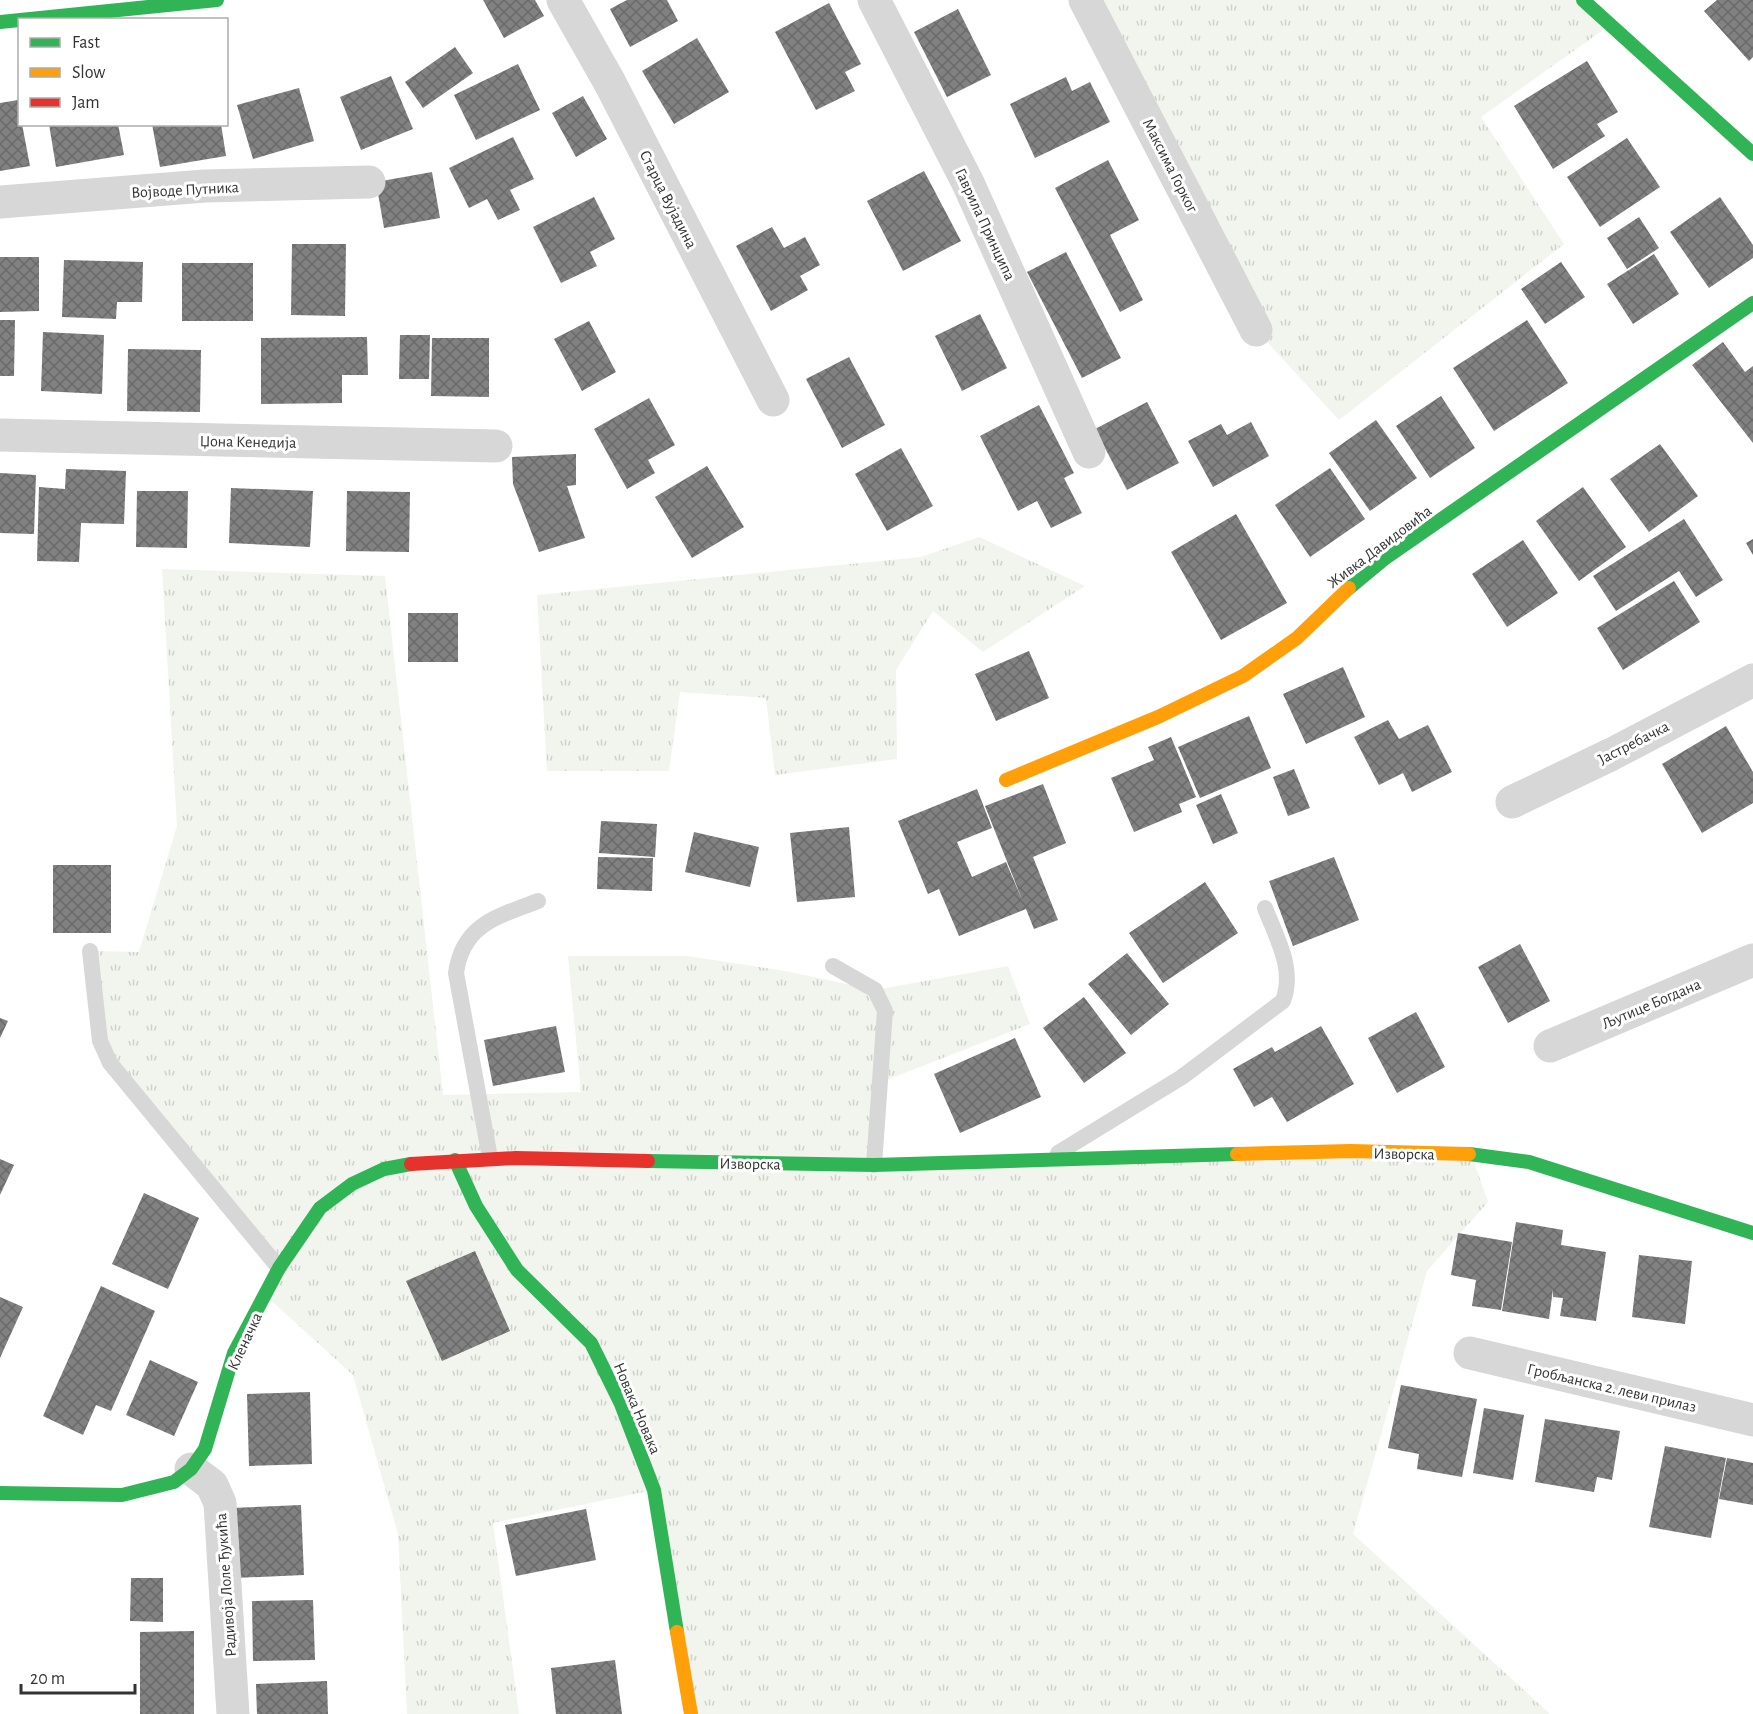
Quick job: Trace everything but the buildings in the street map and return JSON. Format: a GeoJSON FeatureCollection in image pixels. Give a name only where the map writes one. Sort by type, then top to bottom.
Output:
{"type":"FeatureCollection","features":[{"type":"Feature","properties":{"kind":"street"},"geometry":{"type":"LineString","coordinates":[[29,18],[217,0]]}},
{"type":"Feature","properties":{"kind":"street","name":"Старца Вујадина"},"geometry":{"type":"LineString","coordinates":[[563,0],[610,83],[773,400]]}},
{"type":"Feature","properties":{"kind":"street","name":"Гаврила Принципа"},"geometry":{"type":"LineString","coordinates":[[874,0],[968,183],[1089,452]]}},
{"type":"Feature","properties":{"kind":"street","name":"Максима Горког"},"geometry":{"type":"LineString","coordinates":[[1085,0],[1256,330]]}},
{"type":"Feature","properties":{"kind":"street"},"geometry":{"type":"LineString","coordinates":[[1583,0],[1753,154]]}},
{"type":"Feature","properties":{"kind":"street"},"geometry":{"type":"LineString","coordinates":[[0,22],[18,20]]}},
{"type":"Feature","properties":{"kind":"street","name":"Војводе Путника"},"geometry":{"type":"LineString","coordinates":[[0,202],[205,186],[369,182]]}},
{"type":"Feature","properties":{"kind":"street","name":"Живка Давидовића"},"geometry":{"type":"LineString","coordinates":[[1006,780],[1158,717],[1243,676],[1297,638],[1340,595],[1384,559],[1753,303]]}},
{"type":"Feature","properties":{"kind":"street","name":"Џона Кенедија"},"geometry":{"type":"LineString","coordinates":[[0,435],[496,446]]}},
{"type":"Feature","properties":{"kind":"street","name":"Јастребачка"},"geometry":{"type":"LineString","coordinates":[[1512,802],[1612,754],[1753,680]]}},
{"type":"Feature","properties":{"kind":"street","name":"Љутице Богдана"},"geometry":{"type":"LineString","coordinates":[[1550,1046],[1753,960]]}},
{"type":"Feature","properties":{"kind":"street","name":"Изворска"},"geometry":{"type":"LineString","coordinates":[[455,1160],[490,1158],[873,1165],[1350,1151],[1471,1154],[1529,1162],[1753,1233]]}},
{"type":"Feature","properties":{"kind":"street","name":"Кленачка"},"geometry":{"type":"LineString","coordinates":[[0,1493],[122,1495],[174,1482],[191,1469],[205,1449],[234,1353],[279,1268],[320,1208],[352,1184],[384,1169],[455,1160]]}},
{"type":"Feature","properties":{"kind":"street","name":"Новака Новака"},"geometry":{"type":"LineString","coordinates":[[455,1160],[476,1206],[517,1270],[591,1343],[621,1404],[654,1490],[690,1714]]}},
{"type":"Feature","properties":{"kind":"street","name":"Гробљанска 2. леви прилаз"},"geometry":{"type":"LineString","coordinates":[[1470,1353],[1753,1420]]}},
{"type":"Feature","properties":{"kind":"street","name":"Радивоја Лоле Ђукића"},"geometry":{"type":"LineString","coordinates":[[191,1469],[212,1485],[220,1503],[233,1714]]}},
{"type":"Feature","properties":{"kind":"lane"},"geometry":{"type":"LineString","coordinates":[[490,1158],[456,973],[458,954],[469,936],[491,919],[538,901]]}},
{"type":"Feature","properties":{"kind":"lane","name":"Изворска"},"geometry":{"type":"LineString","coordinates":[[1044,1161],[1182,1077],[1283,1001],[1289,985],[1288,968],[1265,908]]}},
{"type":"Feature","properties":{"kind":"lane"},"geometry":{"type":"LineString","coordinates":[[90,951],[99,1041],[110,1063],[279,1268]]}},
{"type":"Feature","properties":{"kind":"lane"},"geometry":{"type":"LineString","coordinates":[[833,966],[875,990],[885,1011],[873,1165]]}},
{"type":"Feature","properties":{"kind":"green space"},"geometry":{"type":"Polygon","coordinates":[[[1085,0],[1583,0],[1610,25],[1481,117],[1564,244],[1339,420],[1256,330],[1085,0]]]}},
{"type":"Feature","properties":{"kind":"green space"},"geometry":{"type":"Polygon","coordinates":[[[979,537],[1085,586],[983,652],[933,611],[896,670],[897,759],[775,775],[766,698],[680,692],[669,771],[547,771],[537,595],[921,557],[979,537]]]}},
{"type":"Feature","properties":{"kind":"green space"},"geometry":{"type":"Polygon","coordinates":[[[162,569],[385,576],[443,1095],[581,1092],[568,956],[687,956],[785,971],[875,990],[1008,966],[1030,1024],[879,1083],[874,1165],[1471,1154],[1488,1202],[1427,1271],[1353,1534],[1550,1714],[690,1714],[653,1490],[493,1523],[519,1714],[407,1714],[398,1534],[353,1375],[265,1295],[279,1268],[110,1063],[90,951],[139,952],[177,826],[162,569]]]}},
{"type":"Feature","properties":{"kind":"traffic: fast"},"geometry":{"type":"LineString","coordinates":[[39,18],[217,0]]}},
{"type":"Feature","properties":{"kind":"traffic: fast"},"geometry":{"type":"LineString","coordinates":[[1583,0],[1753,154]]}},
{"type":"Feature","properties":{"kind":"traffic: fast"},"geometry":{"type":"LineString","coordinates":[[0,22],[18,20]]}},
{"type":"Feature","properties":{"kind":"traffic: fast"},"geometry":{"type":"LineString","coordinates":[[1349,588],[1384,559],[1753,303]]}},
{"type":"Feature","properties":{"kind":"traffic: fast"},"geometry":{"type":"LineString","coordinates":[[648,1161],[874,1165],[1237,1154]]}},
{"type":"Feature","properties":{"kind":"traffic: fast"},"geometry":{"type":"LineString","coordinates":[[1469,1154],[1529,1162],[1753,1233]]}},
{"type":"Feature","properties":{"kind":"traffic: fast"},"geometry":{"type":"LineString","coordinates":[[455,1160],[476,1206],[517,1270],[591,1343],[621,1404],[654,1490],[677,1632]]}},
{"type":"Feature","properties":{"kind":"traffic: fast"},"geometry":{"type":"LineString","coordinates":[[0,1493],[122,1495],[174,1482],[191,1469],[205,1449],[234,1353],[279,1268],[320,1208],[352,1184],[384,1169],[411,1164]]}},
{"type":"Feature","properties":{"kind":"traffic: slow"},"geometry":{"type":"LineString","coordinates":[[1006,780],[1158,717],[1243,676],[1297,638],[1349,588]]}},
{"type":"Feature","properties":{"kind":"traffic: slow"},"geometry":{"type":"LineString","coordinates":[[1237,1154],[1350,1151],[1469,1154]]}},
{"type":"Feature","properties":{"kind":"traffic: slow"},"geometry":{"type":"LineString","coordinates":[[677,1632],[691,1714]]}},
{"type":"Feature","properties":{"kind":"traffic: jam"},"geometry":{"type":"LineString","coordinates":[[411,1164],[516,1158],[648,1161]]}}]}
